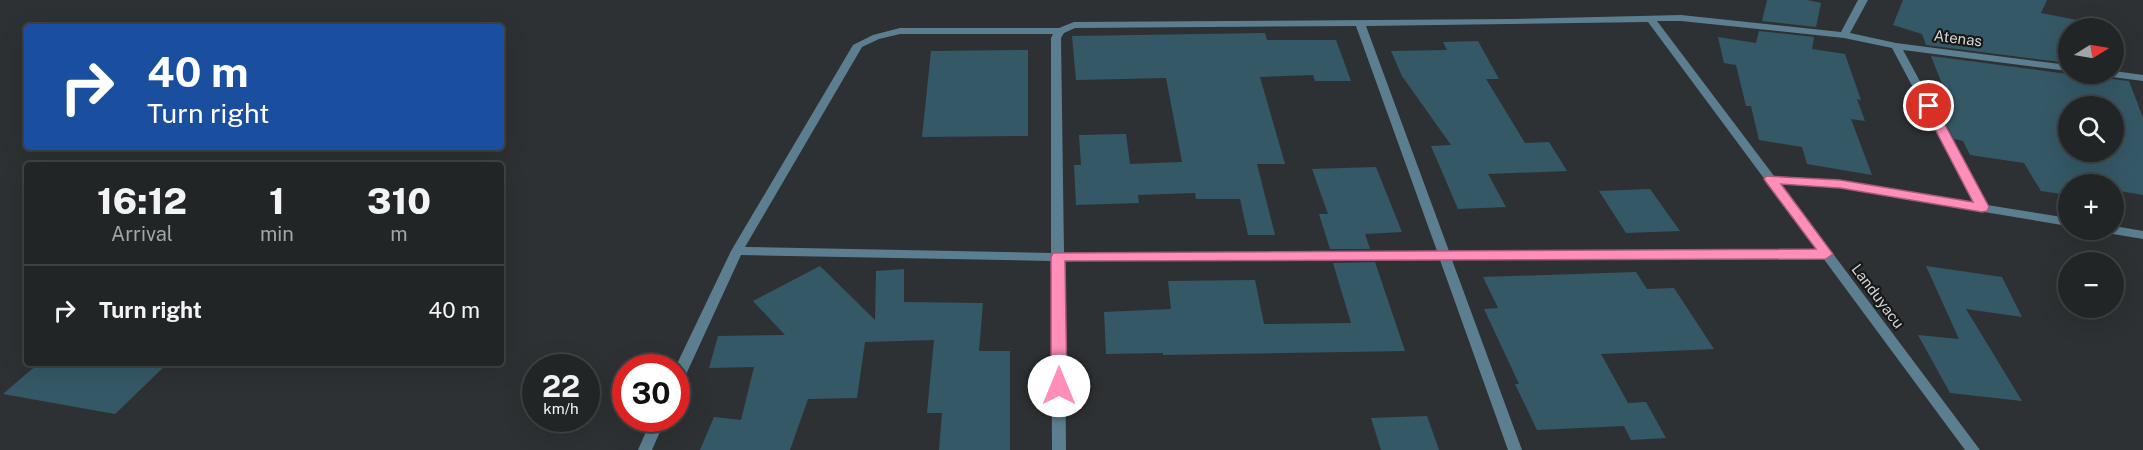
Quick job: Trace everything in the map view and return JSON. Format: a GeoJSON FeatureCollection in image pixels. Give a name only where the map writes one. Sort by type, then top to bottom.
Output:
{"type":"FeatureCollection","features":[{"type":"Feature","properties":{"kind":"street"},"geometry":{"type":"LineString","coordinates":[[1844,35],[1863,0]]}},
{"type":"Feature","properties":{"kind":"street","name":"Landuyacu"},"geometry":{"type":"LineString","coordinates":[[1650,18],[1973,450]]}},
{"type":"Feature","properties":{"kind":"street","name":"Atenas"},"geometry":{"type":"LineString","coordinates":[[689,354],[737,251],[858,45],[876,37],[900,31],[1060,31],[1074,25],[1360,24],[1681,18],[1844,35],[1896,45],[2058,67]]}},
{"type":"Feature","properties":{"kind":"street"},"geometry":{"type":"LineString","coordinates":[[1360,24],[1515,450]]}},
{"type":"Feature","properties":{"kind":"street"},"geometry":{"type":"LineString","coordinates":[[1059,450],[1056,38],[1060,31]]}},
{"type":"Feature","properties":{"kind":"street"},"geometry":{"type":"LineString","coordinates":[[1896,45],[1982,207]]}},
{"type":"Feature","properties":{"kind":"street"},"geometry":{"type":"LineString","coordinates":[[2124,76],[2143,78]]}},
{"type":"Feature","properties":{"kind":"street"},"geometry":{"type":"LineString","coordinates":[[1771,179],[1840,184],[2058,220]]}},
{"type":"Feature","properties":{"kind":"street"},"geometry":{"type":"LineString","coordinates":[[2124,232],[2143,235]]}},
{"type":"Feature","properties":{"kind":"street"},"geometry":{"type":"LineString","coordinates":[[737,251],[1058,257],[1826,254]]}},
{"type":"Feature","properties":{"kind":"street"},"geometry":{"type":"LineString","coordinates":[[645,450],[653,432]]}},
{"type":"Feature","properties":{"kind":"building"},"geometry":{"type":"Polygon","coordinates":[[[1767,0],[1807,0],[1821,3],[1816,27],[1762,21],[1767,0]]]}},
{"type":"Feature","properties":{"kind":"building"},"geometry":{"type":"Polygon","coordinates":[[[1903,0],[2047,0],[2041,13],[2067,18],[2058,18],[2058,62],[1926,45],[1922,34],[1893,25],[1903,0]]]}},
{"type":"Feature","properties":{"kind":"building"},"geometry":{"type":"Polygon","coordinates":[[[1759,31],[1814,37],[1812,49],[1845,54],[1861,100],[1857,99],[1865,121],[1851,119],[1872,175],[1807,164],[1802,147],[1759,140],[1751,106],[1746,106],[1736,65],[1724,63],[1718,37],[1756,43],[1759,31]]]}},
{"type":"Feature","properties":{"kind":"building"},"geometry":{"type":"Polygon","coordinates":[[[1265,33],[1267,40],[1336,40],[1351,81],[1315,81],[1313,75],[1260,77],[1285,164],[1257,164],[1275,235],[1248,235],[1240,199],[1196,199],[1195,193],[1138,195],[1139,203],[1076,205],[1074,165],[1081,165],[1079,135],[1126,134],[1130,164],[1182,162],[1166,78],[1076,80],[1072,36],[1265,33]]]}},
{"type":"Feature","properties":{"kind":"building"},"geometry":{"type":"Polygon","coordinates":[[[1478,41],[1499,79],[1486,79],[1525,143],[1549,142],[1567,171],[1488,174],[1506,207],[1458,209],[1431,146],[1451,145],[1402,76],[1391,51],[1447,50],[1443,42],[1478,41]]]}},
{"type":"Feature","properties":{"kind":"building"},"geometry":{"type":"Polygon","coordinates":[[[1028,50],[1028,136],[922,137],[931,51],[1028,50]]]}},
{"type":"Feature","properties":{"kind":"building"},"geometry":{"type":"Polygon","coordinates":[[[1931,56],[2058,73],[2058,84],[2124,84],[2124,80],[2129,81],[2143,118],[2143,195],[2124,192],[2124,174],[2058,174],[2058,194],[2041,191],[2024,163],[1970,155],[1963,141],[1954,139],[1938,110],[1953,112],[1931,56]]]}},
{"type":"Feature","properties":{"kind":"building"},"geometry":{"type":"Polygon","coordinates":[[[1376,167],[1402,232],[1365,234],[1370,249],[1330,249],[1319,214],[1328,214],[1312,169],[1376,167]]]}},
{"type":"Feature","properties":{"kind":"building"},"geometry":{"type":"Polygon","coordinates":[[[1650,189],[1680,231],[1626,233],[1599,191],[1650,189]]]}},
{"type":"Feature","properties":{"kind":"building"},"geometry":{"type":"Polygon","coordinates":[[[1375,262],[1405,351],[1106,354],[1104,312],[1171,309],[1168,281],[1255,280],[1264,324],[1351,323],[1333,263],[1375,262]]]}},
{"type":"Feature","properties":{"kind":"building"},"geometry":{"type":"Polygon","coordinates":[[[820,266],[875,320],[876,271],[904,269],[904,302],[983,303],[979,351],[1010,351],[1010,450],[939,450],[942,413],[927,413],[934,340],[865,342],[857,398],[808,399],[790,450],[700,450],[714,417],[741,420],[754,367],[709,368],[718,336],[785,335],[753,301],[820,266]]]}},
{"type":"Feature","properties":{"kind":"building"},"geometry":{"type":"Polygon","coordinates":[[[1926,266],[2002,277],[2022,317],[1966,309],[2022,401],[1950,393],[1918,335],[1959,339],[1926,266]]]}},
{"type":"Feature","properties":{"kind":"building"},"geometry":{"type":"Polygon","coordinates":[[[1636,272],[1647,289],[1674,288],[1714,349],[1601,354],[1628,403],[1646,402],[1666,438],[1631,440],[1624,426],[1537,430],[1515,384],[1519,384],[1484,309],[1498,308],[1483,277],[1636,272]]]}},
{"type":"Feature","properties":{"kind":"building"},"geometry":{"type":"Polygon","coordinates":[[[36,366],[165,366],[115,414],[3,394],[36,366]]]}},
{"type":"Feature","properties":{"kind":"building"},"geometry":{"type":"Polygon","coordinates":[[[1427,416],[1439,450],[1381,450],[1371,418],[1427,416]]]}},
{"type":"Feature","properties":{"kind":"route"},"geometry":{"type":"LineString","coordinates":[[1059,386],[1058,257],[1826,254],[1771,179],[1840,184],[1982,207],[1929,106]]}}]}
